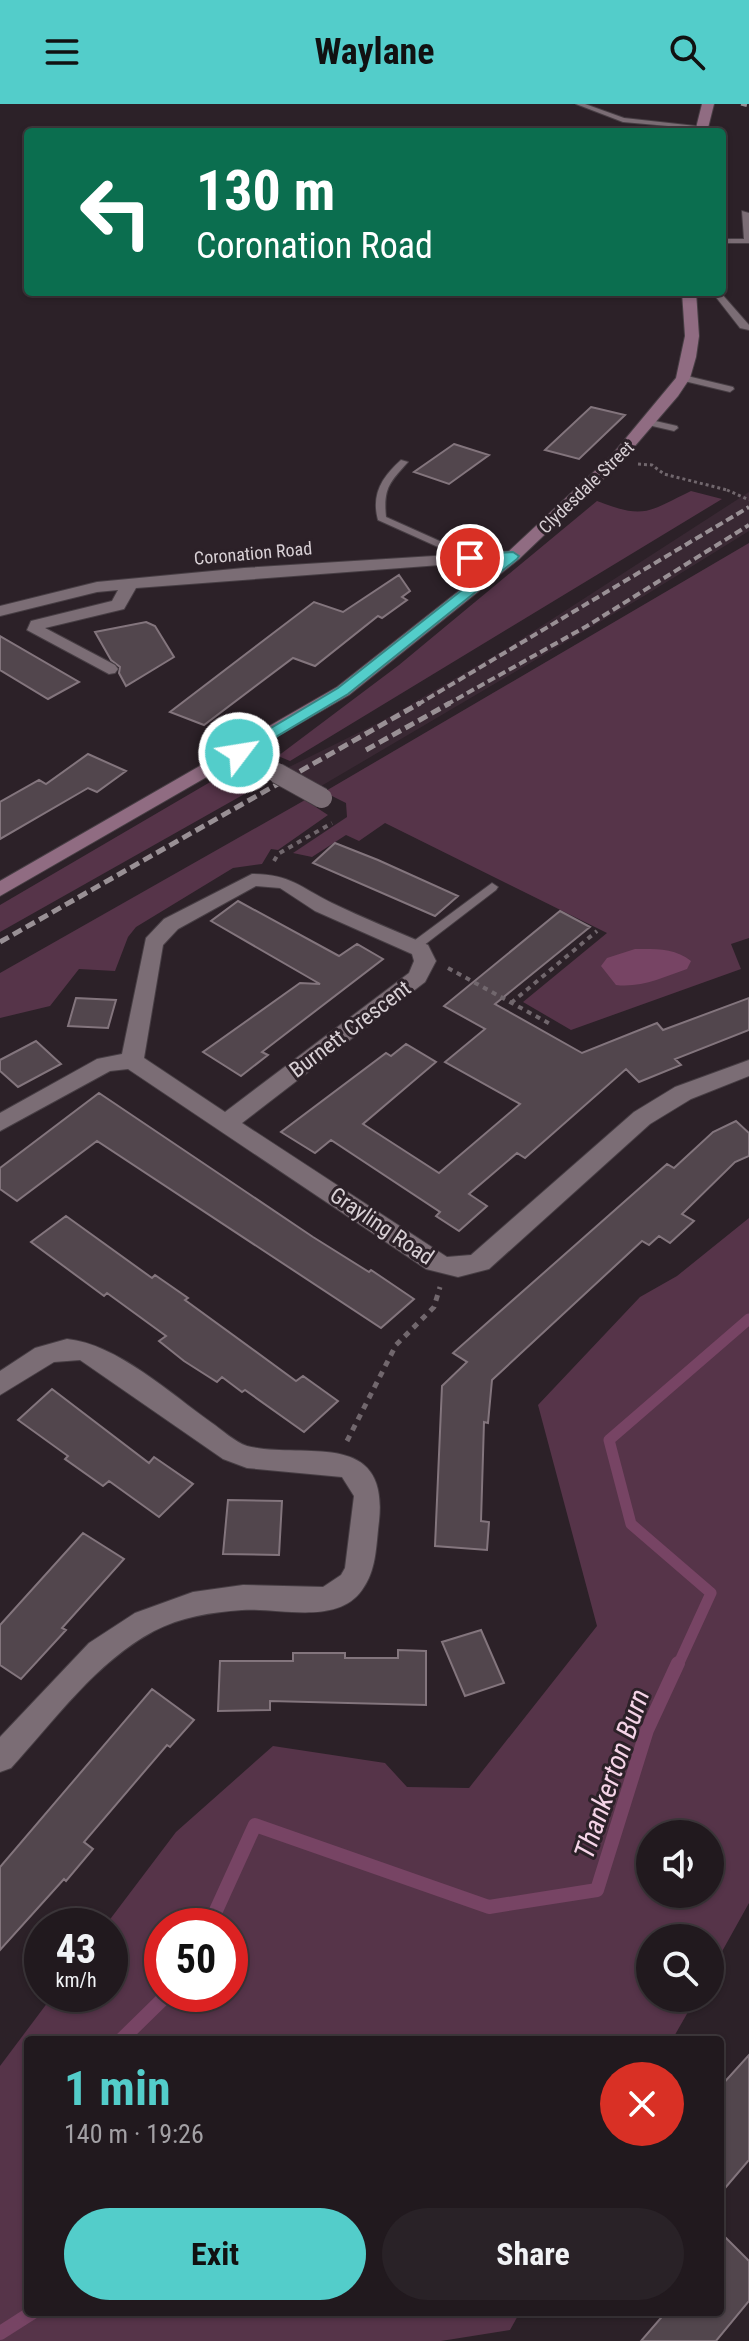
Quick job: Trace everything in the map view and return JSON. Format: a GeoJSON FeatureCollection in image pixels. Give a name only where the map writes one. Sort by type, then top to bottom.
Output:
{"type":"FeatureCollection","features":[{"type":"Feature","properties":{"kind":"main road"},"geometry":{"type":"LineString","coordinates":[[702,128],[708,104]]}},
{"type":"Feature","properties":{"kind":"main road","name":"Clydesdale Street"},"geometry":{"type":"LineString","coordinates":[[0,890],[343,691],[513,556],[651,423],[683,378],[692,336],[689,296]]}},
{"type":"Feature","properties":{"kind":"street","name":"Coronation Road"},"geometry":{"type":"LineString","coordinates":[[0,611],[97,587],[513,556]]}},
{"type":"Feature","properties":{"kind":"street"},"geometry":{"type":"LineString","coordinates":[[109,669],[36,630],[37,625],[118,605],[130,584]]}},
{"type":"Feature","properties":{"kind":"street"},"geometry":{"type":"LineString","coordinates":[[239,753],[322,798]]}},
{"type":"Feature","properties":{"kind":"street"},"geometry":{"type":"LineString","coordinates":[[0,1123],[105,1064],[132,1061],[153,943],[171,924],[241,885],[263,879]]}},
{"type":"Feature","properties":{"kind":"street","name":"Burnett Crescent"},"geometry":{"type":"LineString","coordinates":[[227,1122],[417,977],[419,956],[322,906],[287,884],[263,879]]}},
{"type":"Feature","properties":{"kind":"street","name":"Grayling Road"},"geometry":{"type":"LineString","coordinates":[[132,1061],[445,1267],[464,1268],[480,1262],[642,1118],[683,1093],[749,1068]]}},
{"type":"Feature","properties":{"kind":"street"},"geometry":{"type":"LineString","coordinates":[[0,1385],[48,1353],[62,1347],[81,1349],[95,1355],[232,1451],[265,1460],[336,1463],[351,1469],[368,1494],[359,1570],[351,1584],[337,1595],[323,1599],[243,1597],[193,1604],[145,1622],[99,1652],[0,1758]]}},
{"type":"Feature","properties":{"kind":"lane"},"geometry":{"type":"LineString","coordinates":[[579,104],[623,120],[686,128]]}},
{"type":"Feature","properties":{"kind":"lane"},"geometry":{"type":"LineString","coordinates":[[726,241],[748,241],[745,213]]}},
{"type":"Feature","properties":{"kind":"lane"},"geometry":{"type":"LineString","coordinates":[[719,296],[743,326],[749,328]]}},
{"type":"Feature","properties":{"kind":"lane"},"geometry":{"type":"LineString","coordinates":[[683,378],[730,389]]}},
{"type":"Feature","properties":{"kind":"lane"},"geometry":{"type":"LineString","coordinates":[[651,423],[674,428]]}},
{"type":"Feature","properties":{"kind":"lane"},"geometry":{"type":"LineString","coordinates":[[404,462],[385,479],[379,497],[381,518],[470,558]]}},
{"type":"Feature","properties":{"kind":"lane"},"geometry":{"type":"LineString","coordinates":[[419,956],[492,887]]}},
{"type":"Feature","properties":{"kind":"path"},"geometry":{"type":"LineString","coordinates":[[617,458],[644,466],[652,465],[664,474],[727,490],[749,500]]}},
{"type":"Feature","properties":{"kind":"path"},"geometry":{"type":"LineString","coordinates":[[263,879],[278,854],[335,822],[339,811],[322,798]]}},
{"type":"Feature","properties":{"kind":"path"},"geometry":{"type":"LineString","coordinates":[[511,1003],[597,931]]}},
{"type":"Feature","properties":{"kind":"path"},"geometry":{"type":"LineString","coordinates":[[419,956],[552,1025]]}},
{"type":"Feature","properties":{"kind":"path"},"geometry":{"type":"LineString","coordinates":[[336,1463],[396,1345],[434,1307],[445,1267]]}},
{"type":"Feature","properties":{"kind":"shaded area"},"geometry":{"type":"Polygon","coordinates":[[[691,491],[722,499],[290,761],[278,756],[399,665],[597,501],[636,512],[654,509],[691,491]]]}},
{"type":"Feature","properties":{"kind":"shaded area"},"geometry":{"type":"Polygon","coordinates":[[[749,492],[749,531],[644,596],[311,792],[277,773],[382,721],[509,647],[749,492]]]}},
{"type":"Feature","properties":{"kind":"shaded area"},"geometry":{"type":"Polygon","coordinates":[[[749,543],[749,938],[731,944],[741,969],[571,1030],[523,1002],[607,933],[385,823],[359,841],[346,835],[312,857],[293,853],[347,817],[346,803],[324,792],[749,543]]]}},
{"type":"Feature","properties":{"kind":"shaded area"},"geometry":{"type":"Polygon","coordinates":[[[241,764],[271,779],[0,932],[0,905],[241,764]]]}},
{"type":"Feature","properties":{"kind":"shaded area"},"geometry":{"type":"Polygon","coordinates":[[[305,800],[328,815],[278,850],[271,849],[262,864],[233,868],[136,927],[128,937],[115,971],[79,969],[50,1006],[0,1018],[0,973],[305,800]]]}},
{"type":"Feature","properties":{"kind":"shaded area"},"geometry":{"type":"Polygon","coordinates":[[[635,949],[672,951],[691,961],[687,969],[661,978],[634,985],[616,985],[601,966],[607,958],[635,949]]]}},
{"type":"Feature","properties":{"kind":"shaded area"},"geometry":{"type":"Polygon","coordinates":[[[749,1218],[749,1903],[724,1948],[724,1924],[636,1924],[636,2012],[688,2012],[674,2036],[24,2036],[24,2316],[518,2316],[510,2330],[441,2341],[0,2341],[0,2066],[40,2012],[128,2012],[128,1908],[119,1908],[176,1832],[273,1746],[385,1763],[407,1787],[469,1788],[597,1626],[538,1405],[640,1297],[677,1276],[749,1218]]]}},
{"type":"Feature","properties":{"kind":"building"},"geometry":{"type":"Polygon","coordinates":[[[591,407],[625,415],[579,459],[545,450],[591,407]]]}},
{"type":"Feature","properties":{"kind":"building"},"geometry":{"type":"Polygon","coordinates":[[[454,444],[489,455],[449,484],[414,472],[454,444]]]}},
{"type":"Feature","properties":{"kind":"building"},"geometry":{"type":"Polygon","coordinates":[[[399,575],[410,591],[402,597],[407,600],[382,618],[378,616],[315,666],[293,658],[204,725],[170,712],[314,602],[343,612],[399,575]]]}},
{"type":"Feature","properties":{"kind":"building"},"geometry":{"type":"Polygon","coordinates":[[[146,622],[155,626],[174,657],[126,686],[119,673],[120,667],[111,660],[95,632],[146,622]]]}},
{"type":"Feature","properties":{"kind":"building"},"geometry":{"type":"Polygon","coordinates":[[[0,636],[79,682],[48,699],[0,670],[0,636]]]}},
{"type":"Feature","properties":{"kind":"building"},"geometry":{"type":"Polygon","coordinates":[[[88,754],[126,771],[97,792],[88,788],[0,839],[0,802],[39,780],[46,784],[88,754]]]}},
{"type":"Feature","properties":{"kind":"building"},"geometry":{"type":"Polygon","coordinates":[[[335,843],[458,896],[435,916],[313,863],[335,843]]]}},
{"type":"Feature","properties":{"kind":"building"},"geometry":{"type":"Polygon","coordinates":[[[238,901],[339,956],[357,944],[383,959],[262,1052],[268,1055],[241,1076],[203,1052],[300,983],[320,984],[211,921],[238,901]]]}},
{"type":"Feature","properties":{"kind":"building"},"geometry":{"type":"Polygon","coordinates":[[[560,911],[590,927],[495,1004],[582,1053],[657,1023],[663,1030],[749,998],[749,1030],[675,1059],[681,1065],[639,1082],[626,1069],[525,1158],[517,1153],[469,1194],[487,1206],[459,1231],[436,1216],[440,1212],[331,1140],[315,1153],[281,1132],[386,1053],[391,1056],[406,1044],[436,1062],[363,1124],[439,1173],[520,1104],[445,1062],[485,1029],[444,1006],[560,911]]]}},
{"type":"Feature","properties":{"kind":"building"},"geometry":{"type":"Polygon","coordinates":[[[76,998],[116,1000],[108,1028],[68,1026],[76,998]]]}},
{"type":"Feature","properties":{"kind":"building"},"geometry":{"type":"Polygon","coordinates":[[[36,1041],[61,1064],[18,1087],[0,1071],[0,1060],[36,1041]]]}},
{"type":"Feature","properties":{"kind":"building"},"geometry":{"type":"Polygon","coordinates":[[[99,1093],[313,1237],[414,1299],[381,1328],[97,1141],[17,1201],[0,1189],[0,1168],[99,1093]]]}},
{"type":"Feature","properties":{"kind":"building"},"geometry":{"type":"Polygon","coordinates":[[[736,1121],[749,1133],[749,1156],[735,1162],[682,1214],[694,1221],[670,1243],[659,1236],[649,1245],[642,1241],[492,1380],[488,1423],[484,1422],[481,1521],[489,1522],[487,1550],[435,1546],[442,1386],[467,1362],[453,1353],[667,1164],[674,1168],[713,1132],[736,1121]]]}},
{"type":"Feature","properties":{"kind":"building"},"geometry":{"type":"Polygon","coordinates":[[[66,1216],[152,1278],[155,1275],[188,1298],[185,1300],[296,1381],[303,1376],[338,1401],[304,1432],[245,1390],[242,1392],[222,1377],[217,1382],[184,1361],[159,1341],[166,1336],[107,1293],[104,1296],[31,1242],[66,1216]]]}},
{"type":"Feature","properties":{"kind":"building"},"geometry":{"type":"Polygon","coordinates":[[[52,1389],[149,1463],[154,1457],[193,1484],[159,1517],[109,1481],[103,1486],[18,1420],[52,1389]]]}},
{"type":"Feature","properties":{"kind":"building"},"geometry":{"type":"Polygon","coordinates":[[[228,1500],[282,1501],[279,1555],[223,1554],[228,1500]]]}},
{"type":"Feature","properties":{"kind":"building"},"geometry":{"type":"Polygon","coordinates":[[[83,1533],[124,1559],[21,1679],[0,1665],[0,1625],[83,1533]]]}},
{"type":"Feature","properties":{"kind":"building"},"geometry":{"type":"Polygon","coordinates":[[[481,1630],[504,1683],[465,1696],[442,1642],[481,1630]]]}},
{"type":"Feature","properties":{"kind":"building"},"geometry":{"type":"Polygon","coordinates":[[[398,1650],[426,1651],[426,1705],[270,1701],[270,1710],[218,1711],[220,1661],[293,1661],[293,1653],[345,1653],[345,1658],[398,1658],[398,1650]]]}},
{"type":"Feature","properties":{"kind":"building"},"geometry":{"type":"Polygon","coordinates":[[[152,1689],[194,1720],[170,1747],[167,1745],[84,1842],[93,1849],[66,1881],[64,1879],[38,1908],[24,1908],[24,1923],[0,1950],[0,1867],[152,1689]]]}},
{"type":"Feature","properties":{"kind":"building"},"geometry":{"type":"Polygon","coordinates":[[[749,2055],[749,2160],[724,2189],[724,2083],[749,2055]]]}},
{"type":"Feature","properties":{"kind":"building"},"geometry":{"type":"Polygon","coordinates":[[[724,2236],[749,2261],[749,2301],[716,2341],[641,2341],[663,2316],[724,2316],[724,2236]]]}},
{"type":"Feature","properties":{"kind":"waterway","name":"Thankerton Burn"},"geometry":{"type":"LineString","coordinates":[[678,1665],[711,1593],[631,1524],[609,1440],[749,1319]]}},
{"type":"Feature","properties":{"kind":"waterway","name":"Thankerton Burn"},"geometry":{"type":"LineString","coordinates":[[217,1908],[255,1825],[489,1907],[597,1890],[647,1730],[678,1663]]}},
{"type":"Feature","properties":{"kind":"waterway","name":"Thankerton Burn"},"geometry":{"type":"LineString","coordinates":[[125,2036],[150,2012]]}},
{"type":"Feature","properties":{"kind":"waterway","name":"Thankerton Burn"},"geometry":{"type":"LineString","coordinates":[[0,2333],[27,2316]]}},
{"type":"Feature","properties":{"kind":"railway"},"geometry":{"type":"LineString","coordinates":[[741,104],[749,106]]}},
{"type":"Feature","properties":{"kind":"railway"},"geometry":{"type":"LineString","coordinates":[[417,705],[749,507]]}},
{"type":"Feature","properties":{"kind":"railway"},"geometry":{"type":"LineString","coordinates":[[446,705],[587,626],[749,525]]}},
{"type":"Feature","properties":{"kind":"railway"},"geometry":{"type":"LineString","coordinates":[[0,942],[420,703]]}},
{"type":"Feature","properties":{"kind":"railway"},"geometry":{"type":"LineString","coordinates":[[366,750],[450,703]]}},
{"type":"Feature","properties":{"kind":"route"},"geometry":{"type":"LineString","coordinates":[[239,753],[343,691],[513,556],[470,558]]}}]}
